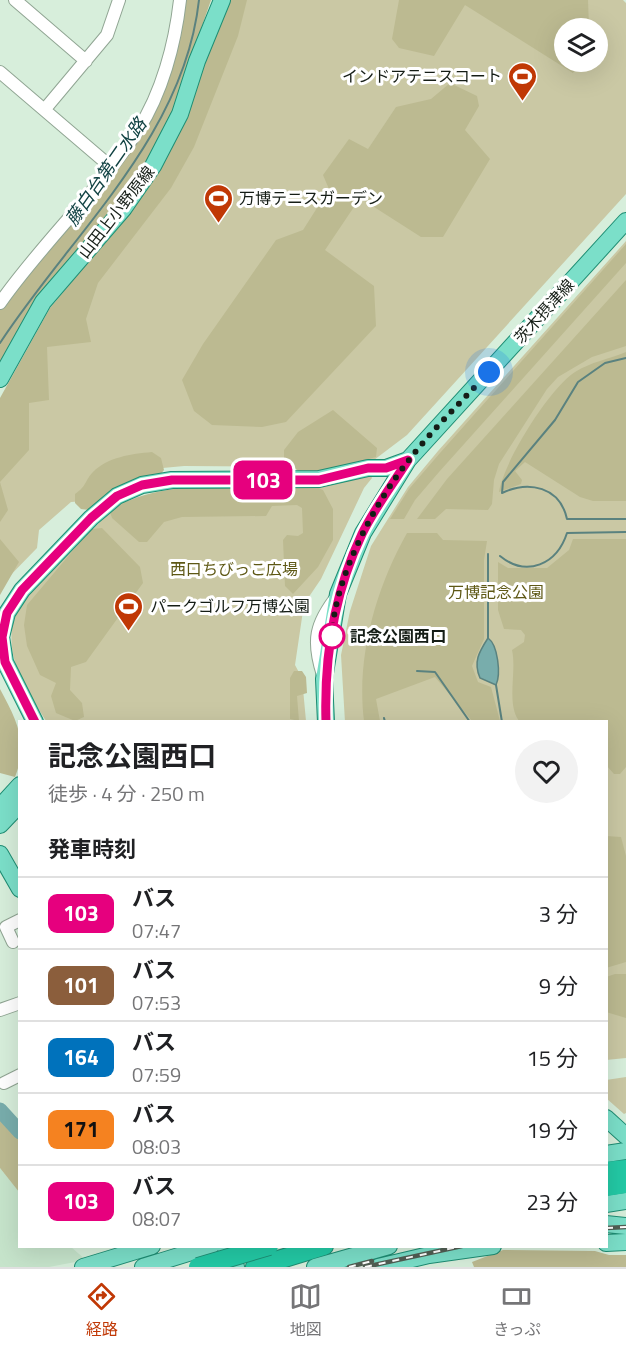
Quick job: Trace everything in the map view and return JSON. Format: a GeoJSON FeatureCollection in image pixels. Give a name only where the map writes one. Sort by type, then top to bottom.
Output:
{"type":"FeatureCollection","features":[{"type":"Feature","properties":{"kind":"highway"},"geometry":{"type":"LineString","coordinates":[[608,1171],[626,1168]]}},
{"type":"Feature","properties":{"kind":"highway"},"geometry":{"type":"LineString","coordinates":[[608,1187],[626,1184]]}},
{"type":"Feature","properties":{"kind":"highway"},"geometry":{"type":"LineString","coordinates":[[198,1267],[262,1248]]}},
{"type":"Feature","properties":{"kind":"highway"},"geometry":{"type":"LineString","coordinates":[[255,1267],[317,1257]]}},
{"type":"Feature","properties":{"kind":"main road","name":"山田上小野原線"},"geometry":{"type":"LineString","coordinates":[[0,379],[43,302],[124,208],[153,166],[180,114],[197,61],[222,0]]}},
{"type":"Feature","properties":{"kind":"main road","name":"茨木摂津線"},"geometry":{"type":"LineString","coordinates":[[326,720],[324,679],[339,594],[363,533],[408,460],[626,221]]}},
{"type":"Feature","properties":{"kind":"main road"},"geometry":{"type":"LineString","coordinates":[[35,720],[5,662],[2,637],[7,613],[22,590],[111,501],[129,490],[156,482],[319,480],[368,468],[386,468],[408,460]]}},
{"type":"Feature","properties":{"kind":"main road"},"geometry":{"type":"LineString","coordinates":[[0,807],[18,787]]}},
{"type":"Feature","properties":{"kind":"main road"},"geometry":{"type":"LineString","coordinates":[[0,825],[18,806]]}},
{"type":"Feature","properties":{"kind":"main road"},"geometry":{"type":"LineString","coordinates":[[0,854],[18,886]]}},
{"type":"Feature","properties":{"kind":"main road"},"geometry":{"type":"LineString","coordinates":[[608,1112],[626,1128]]}},
{"type":"Feature","properties":{"kind":"main road"},"geometry":{"type":"LineString","coordinates":[[608,1120],[626,1136]]}},
{"type":"Feature","properties":{"kind":"main road"},"geometry":{"type":"LineString","coordinates":[[608,1154],[626,1151]]}},
{"type":"Feature","properties":{"kind":"main road"},"geometry":{"type":"LineString","coordinates":[[608,1204],[626,1202]]}},
{"type":"Feature","properties":{"kind":"main road"},"geometry":{"type":"LineString","coordinates":[[608,1224],[626,1226]]}},
{"type":"Feature","properties":{"kind":"main road"},"geometry":{"type":"LineString","coordinates":[[608,1243],[626,1242]]}},
{"type":"Feature","properties":{"kind":"main road"},"geometry":{"type":"LineString","coordinates":[[83,1267],[146,1248]]}},
{"type":"Feature","properties":{"kind":"main road"},"geometry":{"type":"LineString","coordinates":[[143,1267],[205,1248]]}},
{"type":"Feature","properties":{"kind":"main road"},"geometry":{"type":"LineString","coordinates":[[226,1248],[236,1267]]}},
{"type":"Feature","properties":{"kind":"main road"},"geometry":{"type":"LineString","coordinates":[[351,1256],[381,1248]]}},
{"type":"Feature","properties":{"kind":"main road"},"geometry":{"type":"LineString","coordinates":[[317,1257],[351,1256],[402,1248]]}},
{"type":"Feature","properties":{"kind":"main road"},"geometry":{"type":"LineString","coordinates":[[378,1267],[429,1255],[479,1248]]}},
{"type":"Feature","properties":{"kind":"street"},"geometry":{"type":"LineString","coordinates":[[15,0],[86,61]]}},
{"type":"Feature","properties":{"kind":"street"},"geometry":{"type":"LineString","coordinates":[[45,109],[107,35],[119,0]]}},
{"type":"Feature","properties":{"kind":"street"},"geometry":{"type":"LineString","coordinates":[[0,303],[111,167],[139,129],[158,90],[170,50],[180,0]]}},
{"type":"Feature","properties":{"kind":"street"},"geometry":{"type":"LineString","coordinates":[[0,72],[111,167]]}},
{"type":"Feature","properties":{"kind":"street"},"geometry":{"type":"LineString","coordinates":[[13,942],[6,927],[18,921]]}},
{"type":"Feature","properties":{"kind":"street"},"geometry":{"type":"LineString","coordinates":[[0,1010],[18,1004]]}},
{"type":"Feature","properties":{"kind":"street"},"geometry":{"type":"LineString","coordinates":[[4,1083],[18,1076]]}},
{"type":"Feature","properties":{"kind":"street"},"geometry":{"type":"LineString","coordinates":[[608,1244],[614,1248],[626,1248]]}},
{"type":"Feature","properties":{"kind":"shaded area"},"geometry":{"type":"Polygon","coordinates":[[[185,0],[211,0],[164,136],[147,167],[0,368],[0,310],[142,131],[185,0]]]}},
{"type":"Feature","properties":{"kind":"shaded area"},"geometry":{"type":"Polygon","coordinates":[[[230,0],[247,0],[238,36],[194,147],[171,188],[98,283],[86,319],[91,342],[47,347],[49,400],[29,403],[29,450],[0,482],[0,398],[50,308],[129,213],[160,171],[188,116],[204,64],[230,0]]]}},
{"type":"Feature","properties":{"kind":"shaded area"},"geometry":{"type":"Polygon","coordinates":[[[399,0],[588,0],[589,18],[554,18],[554,61],[465,5],[434,56],[399,48],[392,39],[399,0]]]}},
{"type":"Feature","properties":{"kind":"shaded area"},"geometry":{"type":"Polygon","coordinates":[[[450,83],[477,96],[479,106],[465,130],[490,159],[443,237],[421,237],[360,198],[325,250],[374,286],[376,326],[286,422],[262,427],[212,425],[194,411],[182,380],[203,344],[276,240],[303,230],[329,189],[323,175],[349,139],[368,149],[396,107],[431,99],[450,83]]]}},
{"type":"Feature","properties":{"kind":"shaded area"},"geometry":{"type":"Polygon","coordinates":[[[626,244],[626,263],[439,472],[415,500],[404,519],[390,519],[409,489],[626,244]]]}},
{"type":"Feature","properties":{"kind":"shaded area"},"geometry":{"type":"Polygon","coordinates":[[[626,280],[626,346],[592,357],[558,377],[547,389],[499,464],[494,480],[492,504],[488,510],[446,509],[435,519],[417,519],[447,479],[626,280]]]}},
{"type":"Feature","properties":{"kind":"shaded area"},"geometry":{"type":"Polygon","coordinates":[[[626,352],[626,501],[593,501],[580,497],[525,462],[515,471],[522,480],[521,484],[499,492],[518,445],[541,409],[564,381],[581,369],[626,352]]]}},
{"type":"Feature","properties":{"kind":"shaded area"},"geometry":{"type":"Polygon","coordinates":[[[333,410],[377,448],[376,457],[318,473],[298,471],[284,458],[284,450],[298,432],[333,410]]]}},
{"type":"Feature","properties":{"kind":"shaded area"},"geometry":{"type":"Polygon","coordinates":[[[152,452],[161,458],[164,470],[160,475],[140,479],[122,487],[89,510],[81,509],[75,503],[75,494],[99,467],[120,457],[152,452]]]}},
{"type":"Feature","properties":{"kind":"shaded area"},"geometry":{"type":"Polygon","coordinates":[[[0,482],[8,510],[0,522],[0,482]]]}},
{"type":"Feature","properties":{"kind":"shaded area"},"geometry":{"type":"Polygon","coordinates":[[[236,485],[314,486],[323,490],[333,509],[333,540],[318,567],[293,594],[285,586],[283,540],[287,535],[298,536],[303,533],[302,508],[297,505],[272,506],[266,516],[182,517],[164,522],[147,542],[139,542],[112,518],[110,512],[129,501],[152,493],[179,488],[236,485]]]}},
{"type":"Feature","properties":{"kind":"shaded area"},"geometry":{"type":"Polygon","coordinates":[[[102,528],[140,567],[143,583],[86,662],[71,667],[70,690],[82,703],[84,717],[73,720],[56,713],[51,696],[56,683],[40,675],[27,646],[24,625],[27,605],[91,529],[102,528]]]}},
{"type":"Feature","properties":{"kind":"shaded area"},"geometry":{"type":"Polygon","coordinates":[[[407,533],[437,533],[443,540],[487,541],[484,560],[484,639],[472,666],[478,682],[491,687],[500,720],[471,720],[435,677],[376,699],[380,720],[364,720],[362,697],[366,648],[378,600],[407,533]]]}},
{"type":"Feature","properties":{"kind":"shaded area"},"geometry":{"type":"Polygon","coordinates":[[[0,539],[19,562],[0,595],[0,539]]]}},
{"type":"Feature","properties":{"kind":"shaded area"},"geometry":{"type":"Polygon","coordinates":[[[573,539],[626,539],[626,767],[620,774],[614,774],[608,767],[608,720],[518,720],[515,714],[512,696],[512,650],[524,642],[525,635],[521,630],[504,629],[498,610],[498,562],[508,568],[547,568],[569,550],[573,539]]]}},
{"type":"Feature","properties":{"kind":"shaded area"},"geometry":{"type":"Polygon","coordinates":[[[294,671],[302,671],[306,677],[307,693],[297,696],[299,720],[290,719],[290,678],[294,671]]]}},
{"type":"Feature","properties":{"kind":"shaded area"},"geometry":{"type":"Polygon","coordinates":[[[0,689],[18,728],[18,767],[15,777],[0,773],[0,689]]]}},
{"type":"Feature","properties":{"kind":"shaded area"},"geometry":{"type":"Polygon","coordinates":[[[608,836],[621,837],[626,856],[626,962],[608,967],[608,836]]]}},
{"type":"Feature","properties":{"kind":"shaded area"},"geometry":{"type":"Polygon","coordinates":[[[626,974],[626,1018],[608,1013],[608,976],[626,974]]]}},
{"type":"Feature","properties":{"kind":"shaded area"},"geometry":{"type":"Polygon","coordinates":[[[0,1117],[18,1138],[18,1191],[0,1168],[0,1117]]]}},
{"type":"Feature","properties":{"kind":"shaded area"},"geometry":{"type":"Polygon","coordinates":[[[0,1168],[18,1191],[18,1248],[72,1248],[86,1260],[49,1267],[0,1267],[0,1168]]]}},
{"type":"Feature","properties":{"kind":"shaded area"},"geometry":{"type":"Polygon","coordinates":[[[503,1250],[595,1251],[609,1255],[626,1255],[626,1267],[474,1267],[472,1262],[503,1250]]]}},
{"type":"Feature","properties":{"kind":"green space"},"geometry":{"type":"Polygon","coordinates":[[[234,0],[623,0],[626,3],[626,194],[407,435],[374,460],[322,467],[184,466],[152,469],[85,501],[71,502],[39,530],[37,548],[0,586],[0,409],[163,177],[192,117],[234,0]]]}},
{"type":"Feature","properties":{"kind":"green space","name":"万博記念公園"},"geometry":{"type":"Polygon","coordinates":[[[626,241],[626,1058],[608,1060],[608,720],[345,720],[341,655],[350,611],[371,546],[408,487],[626,241]]]}},
{"type":"Feature","properties":{"kind":"green space","name":"西口ちびっこ広場"},"geometry":{"type":"Polygon","coordinates":[[[370,474],[372,478],[364,488],[321,579],[304,604],[295,665],[302,678],[306,720],[45,720],[16,666],[11,637],[18,604],[120,502],[370,474]]]}},
{"type":"Feature","properties":{"kind":"green space"},"geometry":{"type":"Polygon","coordinates":[[[626,1077],[626,1113],[624,1114],[608,1100],[608,1080],[626,1077]]]}},
{"type":"Feature","properties":{"kind":"water"},"geometry":{"type":"Polygon","coordinates":[[[488,638],[498,660],[496,685],[480,678],[477,667],[480,653],[488,638]]]}},
{"type":"Feature","properties":{"kind":"waterway","name":"藤白台第二水路"},"geometry":{"type":"LineString","coordinates":[[0,343],[121,182],[148,140],[172,96],[189,50],[199,0]]}},
{"type":"Feature","properties":{"kind":"waterway"},"geometry":{"type":"LineString","coordinates":[[626,358],[605,363],[578,382],[555,420],[503,482],[502,493],[512,489],[533,487],[550,493],[558,500],[567,519],[626,519]]}},
{"type":"Feature","properties":{"kind":"waterway"},"geometry":{"type":"LineString","coordinates":[[500,556],[510,563],[530,567],[549,560],[556,553],[567,533],[626,532]]}},
{"type":"Feature","properties":{"kind":"waterway"},"geometry":{"type":"LineString","coordinates":[[488,554],[488,638]]}},
{"type":"Feature","properties":{"kind":"waterway"},"geometry":{"type":"LineString","coordinates":[[417,671],[435,672],[469,720]]}},
{"type":"Feature","properties":{"kind":"waterway"},"geometry":{"type":"LineString","coordinates":[[496,685],[502,720]]}},
{"type":"Feature","properties":{"kind":"waterway"},"geometry":{"type":"LineString","coordinates":[[0,1110],[18,1130]]}},
{"type":"Feature","properties":{"kind":"railway"},"geometry":{"type":"LineString","coordinates":[[608,1228],[626,1227]]}},
{"type":"Feature","properties":{"kind":"railway"},"geometry":{"type":"LineString","coordinates":[[365,1267],[453,1248]]}},
{"type":"Feature","properties":{"kind":"railway"},"geometry":{"type":"LineString","coordinates":[[349,1267],[372,1261]]}},
{"type":"Feature","properties":{"kind":"bus line","name":"103"},"geometry":{"type":"LineString","coordinates":[[35,720],[5,662],[2,637],[7,613],[22,590],[91,518],[117,496],[142,485],[172,480],[319,480],[368,468],[386,468],[408,460],[363,533],[339,594],[324,679],[326,720]]}},
{"type":"Feature","properties":{"kind":"place","name":"インドアテニスコート"},"geometry":{"type":"Point","coordinates":[523,102]}},
{"type":"Feature","properties":{"kind":"place","name":"万博テニスガーデン"},"geometry":{"type":"Point","coordinates":[218,224]}},
{"type":"Feature","properties":{"kind":"place","name":"パークゴルフ万博公園"},"geometry":{"type":"Point","coordinates":[129,632]}},
{"type":"Feature","properties":{"kind":"place","name":"記念公園西口"},"geometry":{"type":"Point","coordinates":[332,636]}},
{"type":"Feature","properties":{"kind":"route"},"geometry":{"type":"LineString","coordinates":[[332,636],[339,594],[363,533],[408,460],[489,372]]}}]}
